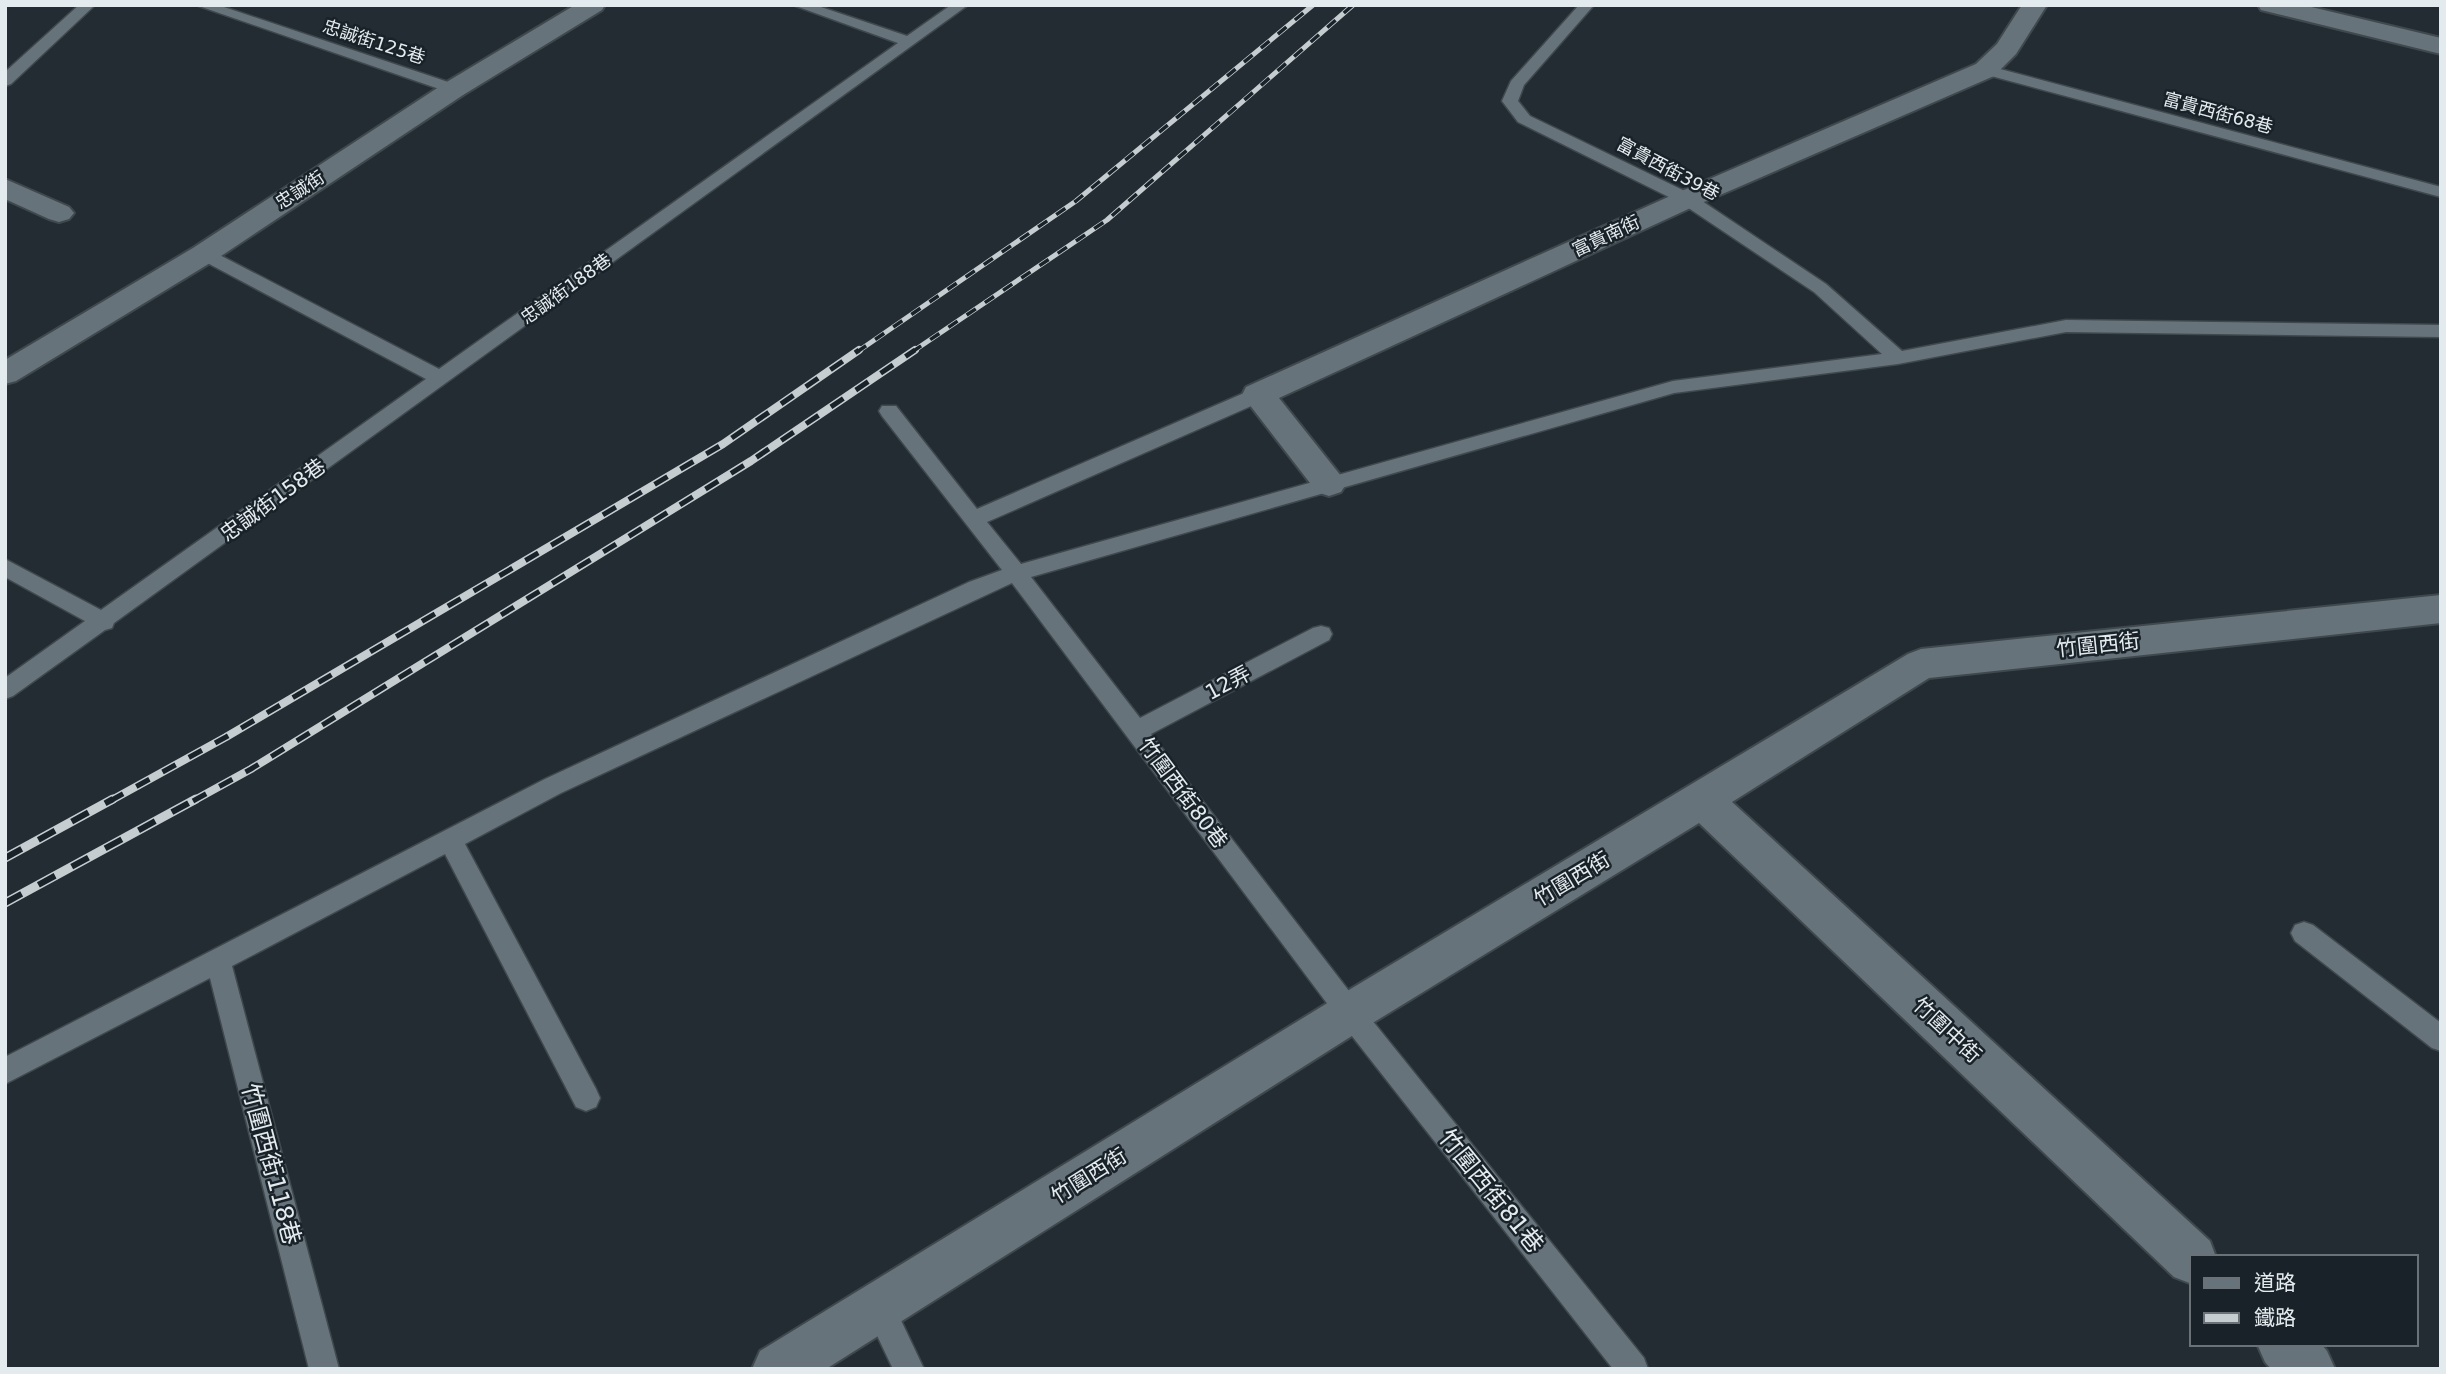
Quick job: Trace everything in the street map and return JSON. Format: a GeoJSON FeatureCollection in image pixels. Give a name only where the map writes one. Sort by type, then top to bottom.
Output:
{"type":"FeatureCollection","features":[{"type":"Feature","properties":{"kind":"street","name":"忠誠街"},"geometry":{"type":"LineString","coordinates":[[5,374],[204,254],[454,89],[593,5]]}},
{"type":"Feature","properties":{"kind":"street","name":"富貴南街"},"geometry":{"type":"LineString","coordinates":[[1258,395],[1687,199],[1985,71],[2007,49],[2035,5]]}},
{"type":"Feature","properties":{"kind":"street"},"geometry":{"type":"LineString","coordinates":[[2270,5],[2441,46]]}},
{"type":"Feature","properties":{"kind":"street"},"geometry":{"type":"LineString","coordinates":[[5,188],[59,213]]}},
{"type":"Feature","properties":{"kind":"street"},"geometry":{"type":"LineString","coordinates":[[1258,395],[1329,484]]}},
{"type":"Feature","properties":{"kind":"street","name":"竹圍西街"},"geometry":{"type":"LineString","coordinates":[[778,1369],[1350,1013],[1921,664],[2441,610]]}},
{"type":"Feature","properties":{"kind":"street","name":"竹圍中街"},"geometry":{"type":"LineString","coordinates":[[1702,800],[2190,1257]]}},
{"type":"Feature","properties":{"kind":"street"},"geometry":{"type":"LineString","coordinates":[[2285,1346],[2309,1369]]}},
{"type":"Feature","properties":{"kind":"lane"},"geometry":{"type":"LineString","coordinates":[[5,81],[88,5]]}},
{"type":"Feature","properties":{"kind":"lane","name":"忠誠街125巷"},"geometry":{"type":"LineString","coordinates":[[203,5],[454,89]]}},
{"type":"Feature","properties":{"kind":"lane"},"geometry":{"type":"LineString","coordinates":[[800,5],[909,43]]}},
{"type":"Feature","properties":{"kind":"lane","name":"忠誠街188巷"},"geometry":{"type":"LineString","coordinates":[[442,379],[961,5]]}},
{"type":"Feature","properties":{"kind":"lane","name":"富貴西街39巷"},"geometry":{"type":"LineString","coordinates":[[1587,5],[1517,84],[1510,101],[1524,119],[1687,199],[1820,288],[1898,358]]}},
{"type":"Feature","properties":{"kind":"lane","name":"富貴西街68巷"},"geometry":{"type":"LineString","coordinates":[[1985,71],[2441,192]]}},
{"type":"Feature","properties":{"kind":"lane"},"geometry":{"type":"LineString","coordinates":[[204,254],[442,379]]}},
{"type":"Feature","properties":{"kind":"lane"},"geometry":{"type":"LineString","coordinates":[[5,1071],[578,775],[977,588],[1016,573],[1673,387],[1898,358],[2066,326],[2441,331]]}},
{"type":"Feature","properties":{"kind":"lane","name":"忠誠街158巷"},"geometry":{"type":"LineString","coordinates":[[5,690],[442,379]]}},
{"type":"Feature","properties":{"kind":"lane"},"geometry":{"type":"LineString","coordinates":[[974,519],[1258,395]]}},
{"type":"Feature","properties":{"kind":"lane","name":"竹圍西街80巷"},"geometry":{"type":"LineString","coordinates":[[890,411],[1350,1013]]}},
{"type":"Feature","properties":{"kind":"lane"},"geometry":{"type":"LineString","coordinates":[[5,566],[104,622]]}},
{"type":"Feature","properties":{"kind":"lane","name":"12弄"},"geometry":{"type":"LineString","coordinates":[[1136,731],[1321,634]]}},
{"type":"Feature","properties":{"kind":"lane"},"geometry":{"type":"LineString","coordinates":[[450,839],[586,1098]]}},
{"type":"Feature","properties":{"kind":"lane"},"geometry":{"type":"LineString","coordinates":[[2304,933],[2441,1039]]}},
{"type":"Feature","properties":{"kind":"lane","name":"竹圍西街118巷"},"geometry":{"type":"LineString","coordinates":[[218,960],[324,1369]]}},
{"type":"Feature","properties":{"kind":"lane","name":"竹圍西街81巷"},"geometry":{"type":"LineString","coordinates":[[1350,1013],[1633,1369]]}},
{"type":"Feature","properties":{"kind":"lane"},"geometry":{"type":"LineString","coordinates":[[878,1306],[909,1369]]}},
{"type":"Feature","properties":{"kind":"railway"},"geometry":{"type":"LineString","coordinates":[[857,352],[1076,201],[1313,5]]}},
{"type":"Feature","properties":{"kind":"railway"},"geometry":{"type":"LineString","coordinates":[[912,352],[1107,220],[1353,5]]}},
{"type":"Feature","properties":{"kind":"railway"},"geometry":{"type":"LineString","coordinates":[[110,801],[226,737],[723,444],[859,350]]}},
{"type":"Feature","properties":{"kind":"railway"},"geometry":{"type":"LineString","coordinates":[[193,801],[251,769],[751,461],[915,350]]}},
{"type":"Feature","properties":{"kind":"railway"},"geometry":{"type":"LineString","coordinates":[[5,858],[113,799]]}},
{"type":"Feature","properties":{"kind":"railway"},"geometry":{"type":"LineString","coordinates":[[5,903],[196,799]]}}]}
